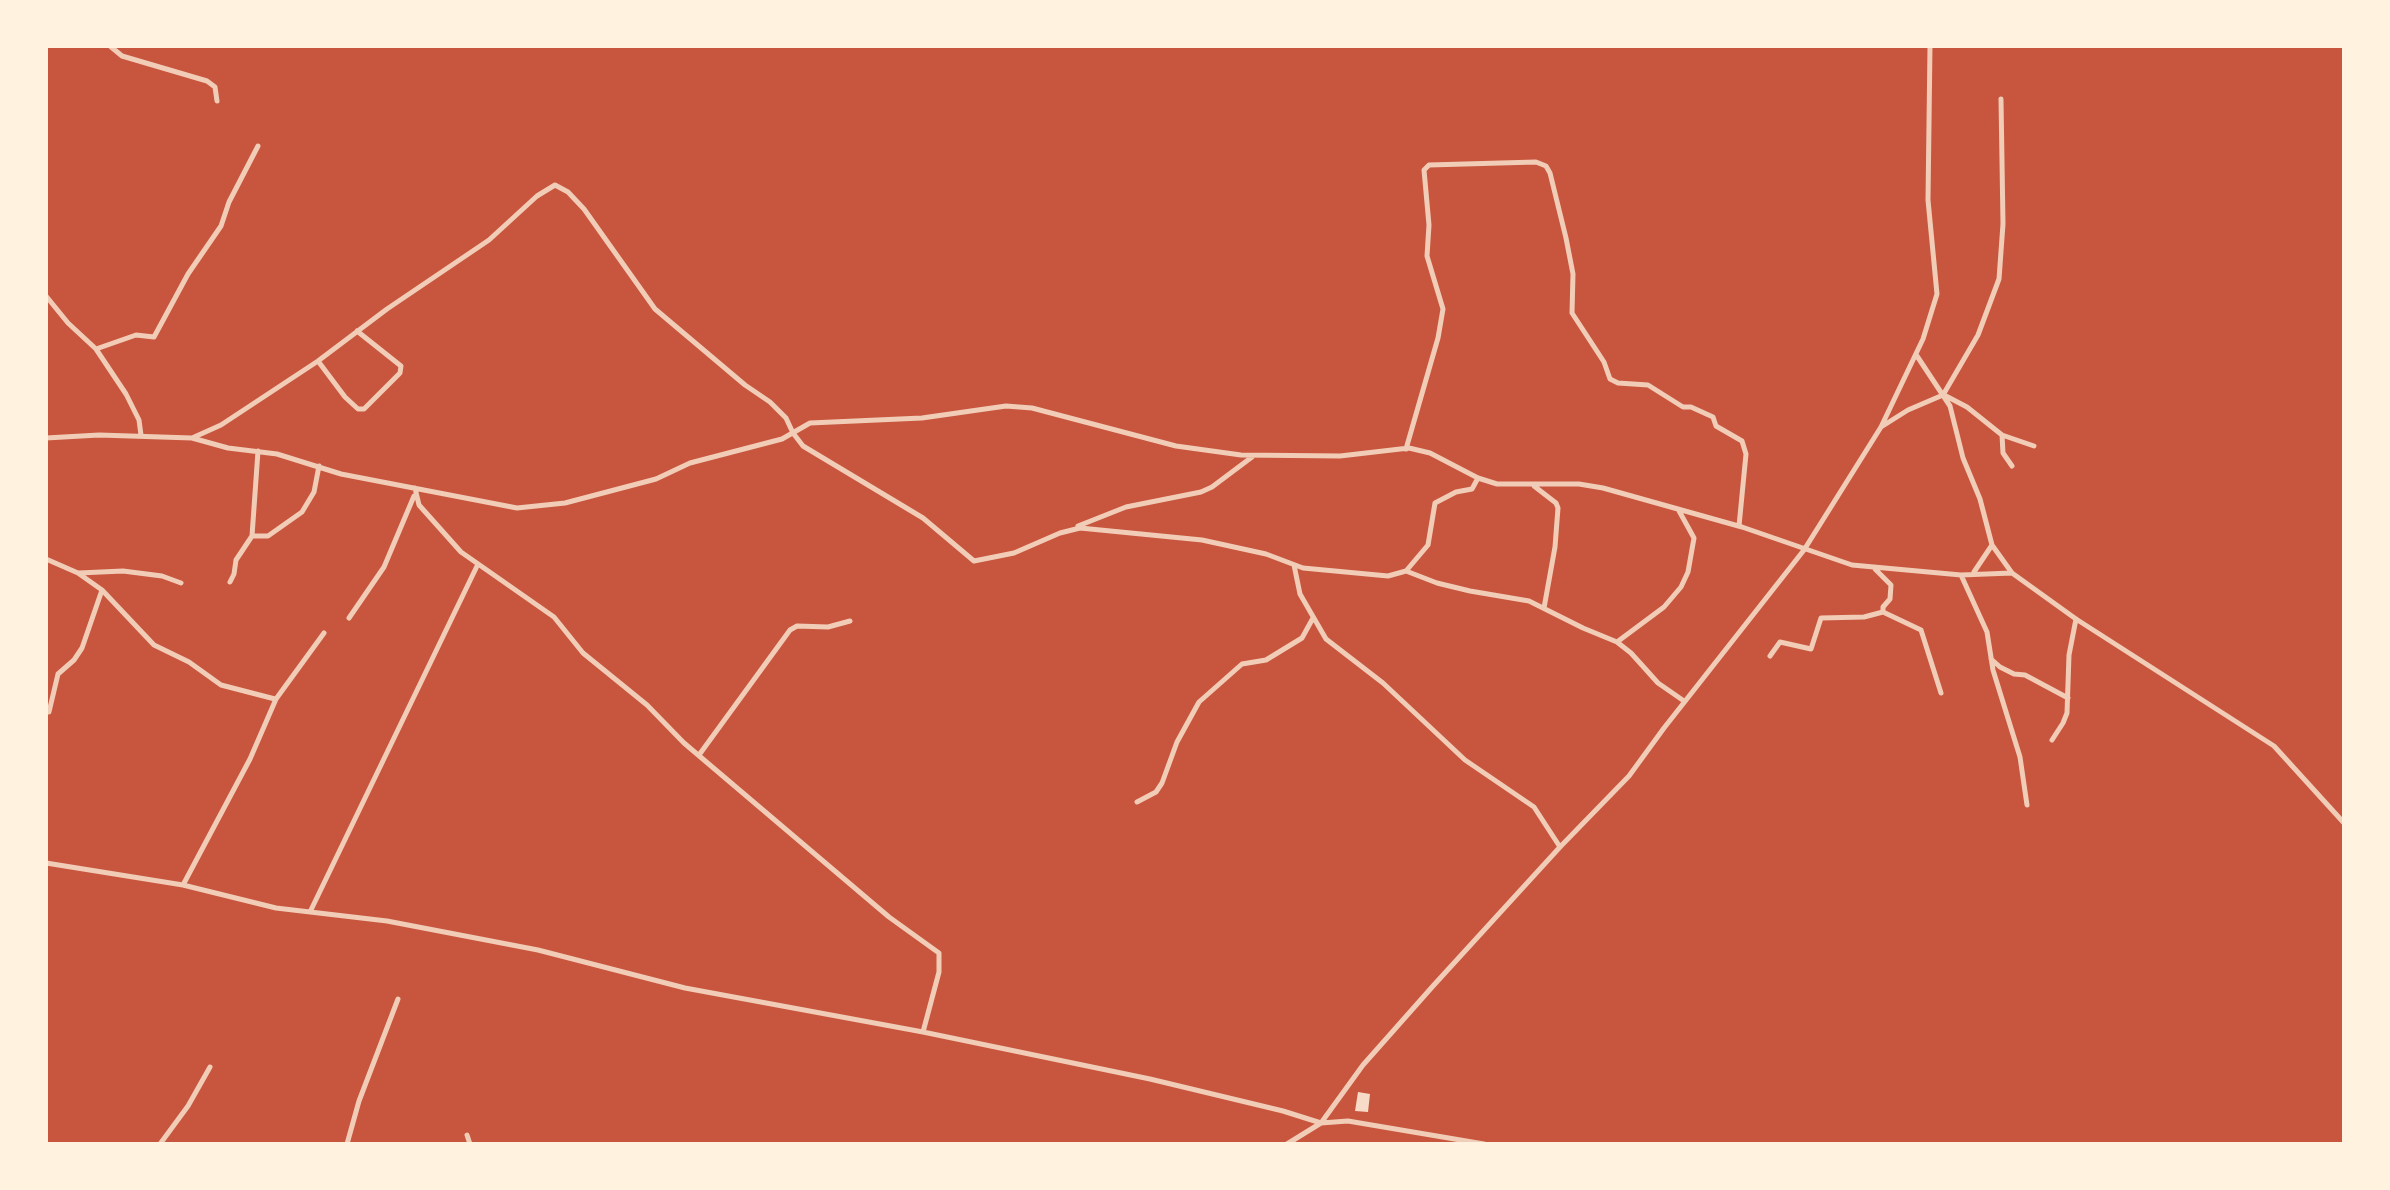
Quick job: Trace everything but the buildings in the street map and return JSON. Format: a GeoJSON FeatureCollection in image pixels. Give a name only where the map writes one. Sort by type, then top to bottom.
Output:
{"type":"FeatureCollection","features":[{"type":"Feature","properties":{"kind":"street"},"geometry":{"type":"LineString","coordinates":[[110,46],[122,56],[207,81],[215,87],[217,101]]}},
{"type":"Feature","properties":{"kind":"street"},"geometry":{"type":"LineString","coordinates":[[1287,1144],[1321,1123],[1363,1065],[1560,847],[1629,776],[1684,701],[1804,550],[1881,427],[1916,355],[1937,294],[1928,200],[1930,46]]}},
{"type":"Feature","properties":{"kind":"street"},"geometry":{"type":"LineString","coordinates":[[1881,427],[1908,410],[1943,395],[1978,335],[2002,265],[2001,99]]}},
{"type":"Feature","properties":{"kind":"street"},"geometry":{"type":"LineString","coordinates":[[96,349],[136,335],[154,337],[188,274],[221,226],[229,202],[258,146]]}},
{"type":"Feature","properties":{"kind":"street"},"geometry":{"type":"LineString","coordinates":[[1406,449],[1438,338],[1443,309],[1427,256],[1429,225],[1424,170],[1429,165],[1536,162],[1546,166],[1550,173],[1566,238],[1573,274],[1572,313],[1604,362],[1610,379],[1618,383],[1648,385],[1683,407],[1691,407],[1713,417],[1716,426],[1742,441],[1746,454],[1739,526]]}},
{"type":"Feature","properties":{"kind":"street"},"geometry":{"type":"LineString","coordinates":[[192,438],[221,425],[318,361],[489,240],[537,196],[555,185],[568,192],[584,209],[655,309],[745,385],[770,402],[786,418],[803,446],[923,518],[974,561],[1014,553],[1126,507],[1201,492],[1254,456]]}},
{"type":"Feature","properties":{"kind":"street"},"geometry":{"type":"LineString","coordinates":[[46,296],[68,323],[96,349],[126,394],[139,420],[141,435]]}},
{"type":"Feature","properties":{"kind":"street"},"geometry":{"type":"LineString","coordinates":[[318,361],[345,397],[358,409],[364,409],[400,373],[401,366],[357,331]]}},
{"type":"Feature","properties":{"kind":"street"},"geometry":{"type":"LineString","coordinates":[[1916,355],[1950,406],[1963,458],[1980,499],[1992,545],[2012,573],[2076,619],[2274,746],[2344,823]]}},
{"type":"Feature","properties":{"kind":"street"},"geometry":{"type":"LineString","coordinates":[[1943,395],[1967,407],[2002,435],[2034,446]]}},
{"type":"Feature","properties":{"kind":"street"},"geometry":{"type":"LineString","coordinates":[[46,438],[141,435],[192,438],[228,448],[258,451],[415,491],[517,508],[565,503],[656,479],[690,463],[782,439],[810,423],[922,418],[1006,406],[1032,408],[1176,446],[1254,456],[1340,456],[1406,449],[1430,453],[1478,478],[1497,484],[1579,484],[1603,488],[1739,526],[1839,561],[1874,568],[1961,575],[2012,573]]}},
{"type":"Feature","properties":{"kind":"street"},"geometry":{"type":"LineString","coordinates":[[2002,435],[2003,453],[2012,466]]}},
{"type":"Feature","properties":{"kind":"street"},"geometry":{"type":"LineString","coordinates":[[230,582],[236,560],[252,536],[258,451]]}},
{"type":"Feature","properties":{"kind":"street"},"geometry":{"type":"LineString","coordinates":[[252,536],[268,536],[302,512],[314,492],[319,466]]}},
{"type":"Feature","properties":{"kind":"street"},"geometry":{"type":"LineString","coordinates":[[1070,530],[1103,530],[1202,540],[1266,554],[1312,569],[1388,576],[1406,571],[1428,545],[1435,503],[1456,492],[1472,489],[1478,478]]}},
{"type":"Feature","properties":{"kind":"street"},"geometry":{"type":"LineString","coordinates":[[1532,484],[1558,508],[1555,547],[1544,608]]}},
{"type":"Feature","properties":{"kind":"street"},"geometry":{"type":"LineString","coordinates":[[415,491],[419,505],[442,533],[478,564],[554,617],[583,653],[647,705],[699,755],[880,909],[941,956],[923,1032]]}},
{"type":"Feature","properties":{"kind":"street"},"geometry":{"type":"LineString","coordinates":[[349,618],[384,567],[415,491]]}},
{"type":"Feature","properties":{"kind":"street"},"geometry":{"type":"LineString","coordinates":[[1617,642],[1664,607],[1681,587],[1688,572],[1694,538],[1678,509]]}},
{"type":"Feature","properties":{"kind":"street"},"geometry":{"type":"LineString","coordinates":[[1974,573],[1992,545]]}},
{"type":"Feature","properties":{"kind":"street"},"geometry":{"type":"LineString","coordinates":[[46,559],[78,573],[102,590],[154,645],[189,662],[221,685],[276,699]]}},
{"type":"Feature","properties":{"kind":"street"},"geometry":{"type":"LineString","coordinates":[[310,912],[478,564]]}},
{"type":"Feature","properties":{"kind":"street"},"geometry":{"type":"LineString","coordinates":[[1294,565],[1300,594],[1326,639],[1383,683],[1465,760],[1534,807],[1560,847]]}},
{"type":"Feature","properties":{"kind":"street"},"geometry":{"type":"LineString","coordinates":[[1874,568],[1891,585],[1890,599],[1883,612]]}},
{"type":"Feature","properties":{"kind":"street"},"geometry":{"type":"LineString","coordinates":[[78,573],[123,571],[162,576],[181,583]]}},
{"type":"Feature","properties":{"kind":"street"},"geometry":{"type":"LineString","coordinates":[[1406,571],[1437,583],[1517,598],[1617,642],[1658,683],[1684,701]]}},
{"type":"Feature","properties":{"kind":"street"},"geometry":{"type":"LineString","coordinates":[[1961,575],[1987,632],[1991,658],[2020,757],[2027,805]]}},
{"type":"Feature","properties":{"kind":"street"},"geometry":{"type":"LineString","coordinates":[[49,712],[58,674],[82,648],[102,590]]}},
{"type":"Feature","properties":{"kind":"street"},"geometry":{"type":"LineString","coordinates":[[1770,656],[1780,642],[1811,649],[1821,618],[1864,617],[1883,612],[1921,630],[1941,693]]}},
{"type":"Feature","properties":{"kind":"street"},"geometry":{"type":"LineString","coordinates":[[1137,802],[1156,792],[1162,783],[1177,742],[1199,702],[1242,664],[1266,660],[1302,638],[1313,618]]}},
{"type":"Feature","properties":{"kind":"street"},"geometry":{"type":"LineString","coordinates":[[2052,740],[2063,723],[2068,698],[2069,655],[2076,619]]}},
{"type":"Feature","properties":{"kind":"street"},"geometry":{"type":"LineString","coordinates":[[699,755],[790,630],[797,626],[828,627],[850,621]]}},
{"type":"Feature","properties":{"kind":"street"},"geometry":{"type":"LineString","coordinates":[[183,885],[258,743],[276,699],[324,633]]}},
{"type":"Feature","properties":{"kind":"street"},"geometry":{"type":"LineString","coordinates":[[1991,658],[2000,667],[2014,674],[2025,675],[2068,698]]}},
{"type":"Feature","properties":{"kind":"street"},"geometry":{"type":"LineString","coordinates":[[46,863],[183,885],[247,902],[387,921],[538,950],[685,988],[923,1032],[1150,1079],[1321,1123],[1348,1121],[1484,1144]]}},
{"type":"Feature","properties":{"kind":"street"},"geometry":{"type":"LineString","coordinates":[[347,1144],[359,1101],[398,999]]}},
{"type":"Feature","properties":{"kind":"street"},"geometry":{"type":"LineString","coordinates":[[160,1144],[188,1106],[210,1067]]}},
{"type":"Feature","properties":{"kind":"street"},"geometry":{"type":"LineString","coordinates":[[467,1135],[470,1144]]}}]}
